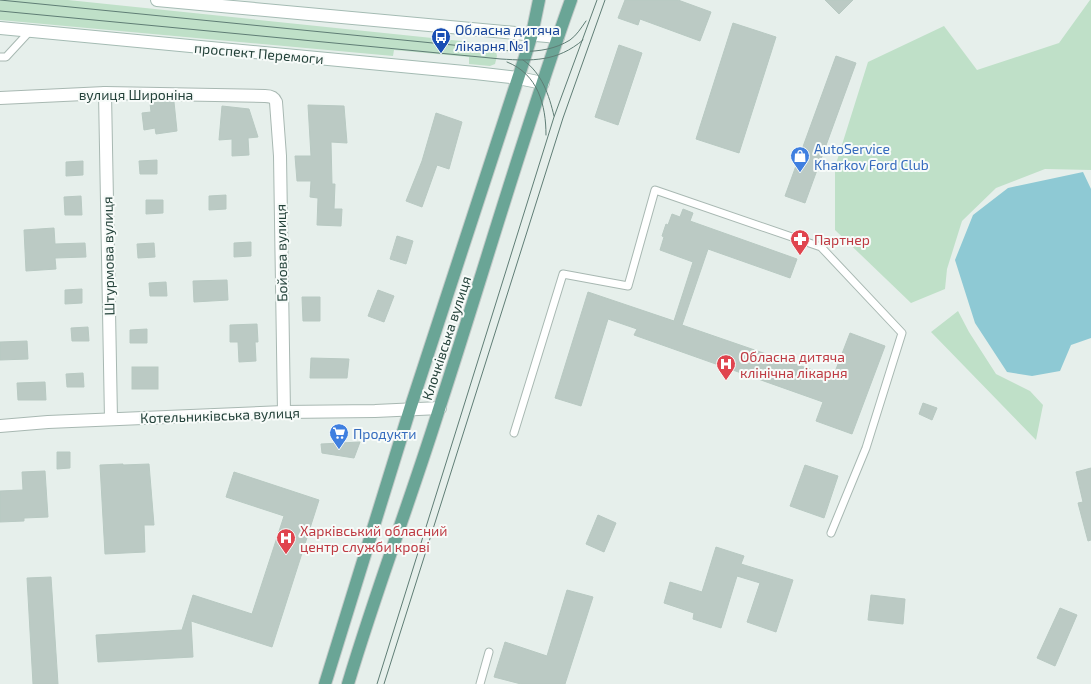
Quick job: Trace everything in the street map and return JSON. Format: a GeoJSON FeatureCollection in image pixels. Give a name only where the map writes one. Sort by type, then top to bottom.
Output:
{"type":"FeatureCollection","features":[{"type":"Feature","properties":{"kind":"main road","name":"Клочківська вулиця"},"geometry":{"type":"LineString","coordinates":[[326,684],[410,409],[532,34],[539,0]]}},
{"type":"Feature","properties":{"kind":"main road","name":"Клочківська вулиця"},"geometry":{"type":"LineString","coordinates":[[348,684],[365,628],[440,408],[543,83],[571,0]]}},
{"type":"Feature","properties":{"kind":"street"},"geometry":{"type":"LineString","coordinates":[[157,0],[558,37]]}},
{"type":"Feature","properties":{"kind":"street","name":"проспект Перемоги"},"geometry":{"type":"LineString","coordinates":[[0,28],[518,78],[543,83]]}},
{"type":"Feature","properties":{"kind":"street","name":"вулиця Широніна"},"geometry":{"type":"LineString","coordinates":[[0,98],[105,93],[272,97]]}},
{"type":"Feature","properties":{"kind":"street","name":"Штурмова вулиця"},"geometry":{"type":"LineString","coordinates":[[105,93],[111,420]]}},
{"type":"Feature","properties":{"kind":"street","name":"Бойова вулиця"},"geometry":{"type":"LineString","coordinates":[[272,97],[276,102],[280,156],[284,412]]}},
{"type":"Feature","properties":{"kind":"street","name":"Котельниківська вулиця"},"geometry":{"type":"LineString","coordinates":[[0,426],[48,422],[284,412],[375,411],[440,408]]}},
{"type":"Feature","properties":{"kind":"lane"},"geometry":{"type":"LineString","coordinates":[[0,57],[6,58],[30,31]]}},
{"type":"Feature","properties":{"kind":"lane"},"geometry":{"type":"LineString","coordinates":[[514,433],[563,274],[628,286],[655,190],[821,247],[902,333],[866,448],[831,533]]}},
{"type":"Feature","properties":{"kind":"lane"},"geometry":{"type":"LineString","coordinates":[[480,684],[489,652]]}},
{"type":"Feature","properties":{"kind":"green space"},"geometry":{"type":"Polygon","coordinates":[[[0,0],[68,0],[490,44],[495,47],[497,56],[495,64],[490,66],[469,64],[469,57],[394,50],[393,56],[0,20],[0,0]]]}},
{"type":"Feature","properties":{"kind":"green space"},"geometry":{"type":"Polygon","coordinates":[[[1090,0],[1091,170],[1045,169],[996,188],[962,221],[947,269],[945,289],[911,303],[835,230],[835,167],[868,62],[944,26],[977,70],[1059,43],[1090,0]]]}},
{"type":"Feature","properties":{"kind":"green space"},"geometry":{"type":"Polygon","coordinates":[[[958,311],[969,332],[996,374],[1030,391],[1043,405],[1036,440],[931,332],[958,311]]]}},
{"type":"Feature","properties":{"kind":"water"},"geometry":{"type":"Polygon","coordinates":[[[1083,172],[1091,189],[1091,338],[1071,345],[1060,371],[1032,376],[1007,372],[975,323],[955,260],[973,215],[1008,188],[1083,172]]]}},
{"type":"Feature","properties":{"kind":"building"},"geometry":{"type":"Polygon","coordinates":[[[625,0],[678,0],[711,12],[700,41],[640,19],[638,25],[618,18],[625,0]]]}},
{"type":"Feature","properties":{"kind":"building"},"geometry":{"type":"Polygon","coordinates":[[[825,0],[853,0],[839,14],[825,0]]]}},
{"type":"Feature","properties":{"kind":"building"},"geometry":{"type":"Polygon","coordinates":[[[733,23],[776,37],[739,153],[696,139],[733,23]]]}},
{"type":"Feature","properties":{"kind":"building"},"geometry":{"type":"Polygon","coordinates":[[[619,45],[642,53],[618,125],[595,117],[619,45]]]}},
{"type":"Feature","properties":{"kind":"building"},"geometry":{"type":"Polygon","coordinates":[[[836,56],[856,63],[805,203],[785,196],[836,56]]]}},
{"type":"Feature","properties":{"kind":"building"},"geometry":{"type":"Polygon","coordinates":[[[174,102],[177,131],[156,134],[155,128],[144,130],[142,113],[151,112],[150,103],[174,102]]]}},
{"type":"Feature","properties":{"kind":"building"},"geometry":{"type":"Polygon","coordinates":[[[308,105],[344,106],[347,143],[331,142],[332,184],[335,184],[334,209],[342,209],[341,226],[317,225],[318,198],[310,197],[311,181],[297,181],[295,156],[311,156],[308,105]]]}},
{"type":"Feature","properties":{"kind":"building"},"geometry":{"type":"Polygon","coordinates":[[[222,106],[249,109],[258,137],[248,138],[249,155],[232,156],[232,139],[219,140],[222,106]]]}},
{"type":"Feature","properties":{"kind":"building"},"geometry":{"type":"Polygon","coordinates":[[[436,113],[462,122],[449,169],[437,165],[422,207],[406,201],[422,161],[436,113]]]}},
{"type":"Feature","properties":{"kind":"building"},"geometry":{"type":"Polygon","coordinates":[[[157,160],[157,174],[140,174],[139,161],[157,160]]]}},
{"type":"Feature","properties":{"kind":"building"},"geometry":{"type":"Polygon","coordinates":[[[83,161],[83,175],[66,176],[66,162],[83,161]]]}},
{"type":"Feature","properties":{"kind":"building"},"geometry":{"type":"Polygon","coordinates":[[[226,195],[226,209],[209,210],[209,196],[226,195]]]}},
{"type":"Feature","properties":{"kind":"building"},"geometry":{"type":"Polygon","coordinates":[[[81,196],[82,215],[65,215],[64,197],[81,196]]]}},
{"type":"Feature","properties":{"kind":"building"},"geometry":{"type":"Polygon","coordinates":[[[146,200],[163,200],[163,213],[146,214],[146,200]]]}},
{"type":"Feature","properties":{"kind":"building"},"geometry":{"type":"Polygon","coordinates":[[[683,209],[693,213],[690,221],[797,259],[790,278],[708,249],[682,325],[833,377],[850,333],[885,346],[852,434],[816,421],[823,402],[634,335],[637,329],[608,319],[581,406],[555,398],[588,292],[674,321],[693,262],[660,250],[666,224],[668,225],[672,214],[680,217],[683,209]]]}},
{"type":"Feature","properties":{"kind":"building"},"geometry":{"type":"Polygon","coordinates":[[[54,228],[55,244],[85,243],[86,257],[55,258],[56,269],[26,271],[24,230],[54,228]]]}},
{"type":"Feature","properties":{"kind":"building"},"geometry":{"type":"Polygon","coordinates":[[[397,236],[413,241],[406,264],[390,259],[397,236]]]}},
{"type":"Feature","properties":{"kind":"building"},"geometry":{"type":"Polygon","coordinates":[[[251,242],[251,256],[234,257],[234,243],[251,242]]]}},
{"type":"Feature","properties":{"kind":"building"},"geometry":{"type":"Polygon","coordinates":[[[154,243],[155,257],[138,258],[137,244],[154,243]]]}},
{"type":"Feature","properties":{"kind":"building"},"geometry":{"type":"Polygon","coordinates":[[[227,280],[228,300],[194,302],[193,281],[227,280]]]}},
{"type":"Feature","properties":{"kind":"building"},"geometry":{"type":"Polygon","coordinates":[[[166,282],[167,296],[150,296],[149,283],[166,282]]]}},
{"type":"Feature","properties":{"kind":"building"},"geometry":{"type":"Polygon","coordinates":[[[82,289],[82,303],[65,304],[65,290],[82,289]]]}},
{"type":"Feature","properties":{"kind":"building"},"geometry":{"type":"Polygon","coordinates":[[[378,290],[394,296],[384,322],[368,316],[378,290]]]}},
{"type":"Feature","properties":{"kind":"building"},"geometry":{"type":"Polygon","coordinates":[[[302,297],[320,297],[320,321],[303,321],[302,297]]]}},
{"type":"Feature","properties":{"kind":"building"},"geometry":{"type":"Polygon","coordinates":[[[257,324],[258,342],[255,342],[256,361],[239,362],[238,342],[230,342],[230,325],[257,324]]]}},
{"type":"Feature","properties":{"kind":"building"},"geometry":{"type":"Polygon","coordinates":[[[88,327],[89,341],[72,341],[71,328],[88,327]]]}},
{"type":"Feature","properties":{"kind":"building"},"geometry":{"type":"Polygon","coordinates":[[[147,329],[147,343],[130,343],[130,330],[147,329]]]}},
{"type":"Feature","properties":{"kind":"building"},"geometry":{"type":"Polygon","coordinates":[[[27,341],[28,359],[0,360],[0,342],[27,341]]]}},
{"type":"Feature","properties":{"kind":"building"},"geometry":{"type":"Polygon","coordinates":[[[311,358],[349,359],[347,378],[310,378],[311,358]]]}},
{"type":"Feature","properties":{"kind":"building"},"geometry":{"type":"Polygon","coordinates":[[[132,367],[158,367],[158,389],[132,389],[132,367]]]}},
{"type":"Feature","properties":{"kind":"building"},"geometry":{"type":"Polygon","coordinates":[[[83,373],[84,387],[67,387],[66,374],[83,373]]]}},
{"type":"Feature","properties":{"kind":"building"},"geometry":{"type":"Polygon","coordinates":[[[45,382],[46,400],[18,400],[17,383],[45,382]]]}},
{"type":"Feature","properties":{"kind":"building"},"geometry":{"type":"Polygon","coordinates":[[[923,403],[937,408],[932,420],[919,414],[923,403]]]}},
{"type":"Feature","properties":{"kind":"building","name":"Продукти"},"geometry":{"type":"Polygon","coordinates":[[[360,442],[354,458],[322,453],[321,444],[360,442]]]}},
{"type":"Feature","properties":{"kind":"building"},"geometry":{"type":"Polygon","coordinates":[[[57,452],[70,452],[70,468],[57,469],[57,452]]]}},
{"type":"Feature","properties":{"kind":"building"},"geometry":{"type":"Polygon","coordinates":[[[149,464],[154,525],[144,525],[145,552],[105,554],[100,465],[149,464]]]}},
{"type":"Feature","properties":{"kind":"building"},"geometry":{"type":"Polygon","coordinates":[[[805,465],[838,476],[824,518],[790,506],[805,465]]]}},
{"type":"Feature","properties":{"kind":"building"},"geometry":{"type":"Polygon","coordinates":[[[1091,468],[1091,540],[1088,541],[1078,503],[1083,502],[1076,472],[1091,468]]]}},
{"type":"Feature","properties":{"kind":"building"},"geometry":{"type":"Polygon","coordinates":[[[45,471],[48,517],[24,518],[24,521],[0,522],[0,491],[23,490],[22,472],[45,471]]]}},
{"type":"Feature","properties":{"kind":"building","name":"Харківський обласний центр служби крові"},"geometry":{"type":"Polygon","coordinates":[[[234,472],[319,500],[272,647],[191,621],[193,657],[98,662],[96,635],[182,630],[193,595],[252,614],[284,516],[226,497],[234,472]]]}},
{"type":"Feature","properties":{"kind":"building"},"geometry":{"type":"Polygon","coordinates":[[[598,515],[616,523],[604,552],[586,544],[598,515]]]}},
{"type":"Feature","properties":{"kind":"building"},"geometry":{"type":"Polygon","coordinates":[[[716,547],[744,556],[741,564],[793,580],[776,632],[747,622],[760,583],[737,576],[721,628],[693,619],[694,613],[664,603],[670,582],[702,592],[716,547]]]}},
{"type":"Feature","properties":{"kind":"building"},"geometry":{"type":"Polygon","coordinates":[[[51,577],[58,684],[33,684],[27,578],[51,577]]]}},
{"type":"Feature","properties":{"kind":"building"},"geometry":{"type":"Polygon","coordinates":[[[567,590],[593,597],[565,684],[521,684],[494,677],[505,642],[547,656],[567,590]]]}},
{"type":"Feature","properties":{"kind":"building"},"geometry":{"type":"Polygon","coordinates":[[[871,595],[905,599],[903,624],[868,620],[871,595]]]}},
{"type":"Feature","properties":{"kind":"building"},"geometry":{"type":"Polygon","coordinates":[[[1060,608],[1077,615],[1055,666],[1037,658],[1060,608]]]}},
{"type":"Feature","properties":{"kind":"tram line"},"geometry":{"type":"LineString","coordinates":[[0,0],[510,51],[535,51],[559,46],[570,40],[586,21]]}},
{"type":"Feature","properties":{"kind":"tram line"},"geometry":{"type":"LineString","coordinates":[[377,684],[554,117],[597,0]]}},
{"type":"Feature","properties":{"kind":"tram line"},"geometry":{"type":"LineString","coordinates":[[384,684],[563,118],[605,0]]}},
{"type":"Feature","properties":{"kind":"tram line"},"geometry":{"type":"LineString","coordinates":[[0,11],[512,60],[534,60],[554,56],[564,53],[583,40]]}},
{"type":"Feature","properties":{"kind":"tram line"},"geometry":{"type":"LineString","coordinates":[[523,60],[530,65],[544,85],[554,116]]}},
{"type":"Feature","properties":{"kind":"tram line"},"geometry":{"type":"LineString","coordinates":[[507,62],[518,67],[533,82],[542,102],[546,124],[546,135]]}},
{"type":"Feature","properties":{"kind":"place","name":"Обласна дитяча лікарня №1"},"geometry":{"type":"Point","coordinates":[441,54]}},
{"type":"Feature","properties":{"kind":"place","name":"AutoService Kharkov Ford Club"},"geometry":{"type":"Point","coordinates":[800,173]}},
{"type":"Feature","properties":{"kind":"place","name":"Партнер"},"geometry":{"type":"Point","coordinates":[800,256]}},
{"type":"Feature","properties":{"kind":"place","name":"Обласна дитяча клінічна лікарня"},"geometry":{"type":"Point","coordinates":[726,381]}},
{"type":"Feature","properties":{"kind":"place","name":"Продукти"},"geometry":{"type":"Point","coordinates":[339,450]}},
{"type":"Feature","properties":{"kind":"place","name":"Харківський обласний центр служби крові"},"geometry":{"type":"Point","coordinates":[286,555]}}]}
